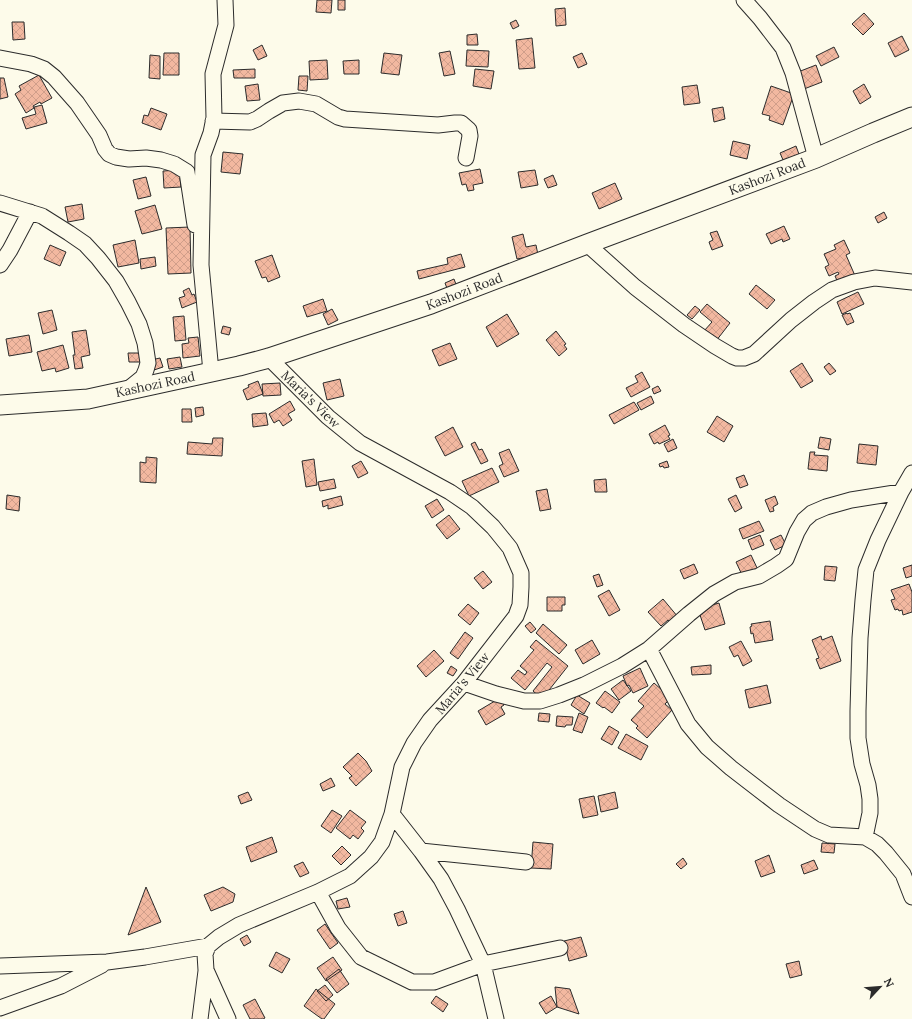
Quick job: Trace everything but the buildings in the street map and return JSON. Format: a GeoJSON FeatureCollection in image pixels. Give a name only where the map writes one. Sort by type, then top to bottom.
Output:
{"type":"FeatureCollection","features":[{"type":"Feature","properties":{"kind":"main road","name":"Kashozi Road"},"geometry":{"type":"LineString","coordinates":[[0,405],[88,399],[269,358],[431,304],[816,158],[912,117]]}},
{"type":"Feature","properties":{"kind":"street"},"geometry":{"type":"LineString","coordinates":[[201,265],[203,155],[211,133],[213,121],[213,74],[226,25],[225,0]]}},
{"type":"Feature","properties":{"kind":"street"},"geometry":{"type":"LineString","coordinates":[[744,0],[783,48],[792,73],[816,158]]}},
{"type":"Feature","properties":{"kind":"street"},"geometry":{"type":"LineString","coordinates":[[0,58],[31,64],[44,69],[54,77],[77,103],[99,135],[104,150],[109,154],[116,157],[129,159],[146,158],[161,160],[174,164],[187,172],[201,265],[211,372]]}},
{"type":"Feature","properties":{"kind":"street"},"geometry":{"type":"LineString","coordinates":[[213,121],[250,122],[283,103],[298,101],[316,104],[338,117],[345,119],[438,125],[461,123],[468,130],[470,136],[466,158]]}},
{"type":"Feature","properties":{"kind":"street"},"geometry":{"type":"LineString","coordinates":[[0,203],[42,216],[69,233],[85,244],[116,281],[139,324],[146,343],[148,363],[142,377],[126,390]]}},
{"type":"Feature","properties":{"kind":"street"},"geometry":{"type":"LineString","coordinates":[[0,265],[10,250],[30,212]]}},
{"type":"Feature","properties":{"kind":"street"},"geometry":{"type":"LineString","coordinates":[[587,244],[635,287],[684,325],[715,346],[737,358],[744,358],[754,354],[791,320],[832,290],[854,282],[875,278],[912,282]]}},
{"type":"Feature","properties":{"kind":"street","name":"Maria's View"},"geometry":{"type":"LineString","coordinates":[[208,946],[219,936],[239,925],[318,892],[350,876],[370,858],[382,842],[392,814],[402,767],[414,743],[430,720],[464,682],[516,616],[520,605],[521,574],[510,548],[493,527],[472,507],[450,492],[360,443],[328,417],[269,358]]}},
{"type":"Feature","properties":{"kind":"street"},"geometry":{"type":"LineString","coordinates":[[865,837],[870,813],[870,799],[859,744],[858,711],[860,638],[866,570],[878,540],[901,492],[912,473]]}},
{"type":"Feature","properties":{"kind":"street"},"geometry":{"type":"LineString","coordinates":[[464,682],[496,694],[524,701],[540,701],[584,685],[622,666],[650,649],[714,594],[735,582],[759,576],[786,559],[797,532],[804,520],[812,513],[826,507],[851,500],[901,492]]}},
{"type":"Feature","properties":{"kind":"street"},"geometry":{"type":"LineString","coordinates":[[650,649],[688,724],[707,746],[730,768],[779,805],[815,829],[829,835],[865,837],[877,844],[902,874],[912,897]]}},
{"type":"Feature","properties":{"kind":"street"},"geometry":{"type":"LineString","coordinates":[[392,814],[441,879],[457,909],[483,964],[496,1019]]}},
{"type":"Feature","properties":{"kind":"street"},"geometry":{"type":"LineString","coordinates":[[421,851],[526,862]]}},
{"type":"Feature","properties":{"kind":"street"},"geometry":{"type":"LineString","coordinates":[[318,892],[338,928],[361,957],[412,982],[434,982],[483,964],[560,948]]}},
{"type":"Feature","properties":{"kind":"street"},"geometry":{"type":"LineString","coordinates":[[0,966],[107,962],[208,946]]}},
{"type":"Feature","properties":{"kind":"street"},"geometry":{"type":"LineString","coordinates":[[200,1019],[206,970],[205,954],[208,946]]}},
{"type":"Feature","properties":{"kind":"street"},"geometry":{"type":"LineString","coordinates":[[0,1008],[61,986],[107,962]]}},
{"type":"Feature","properties":{"kind":"street"},"geometry":{"type":"LineString","coordinates":[[206,970],[228,1019]]}}]}
